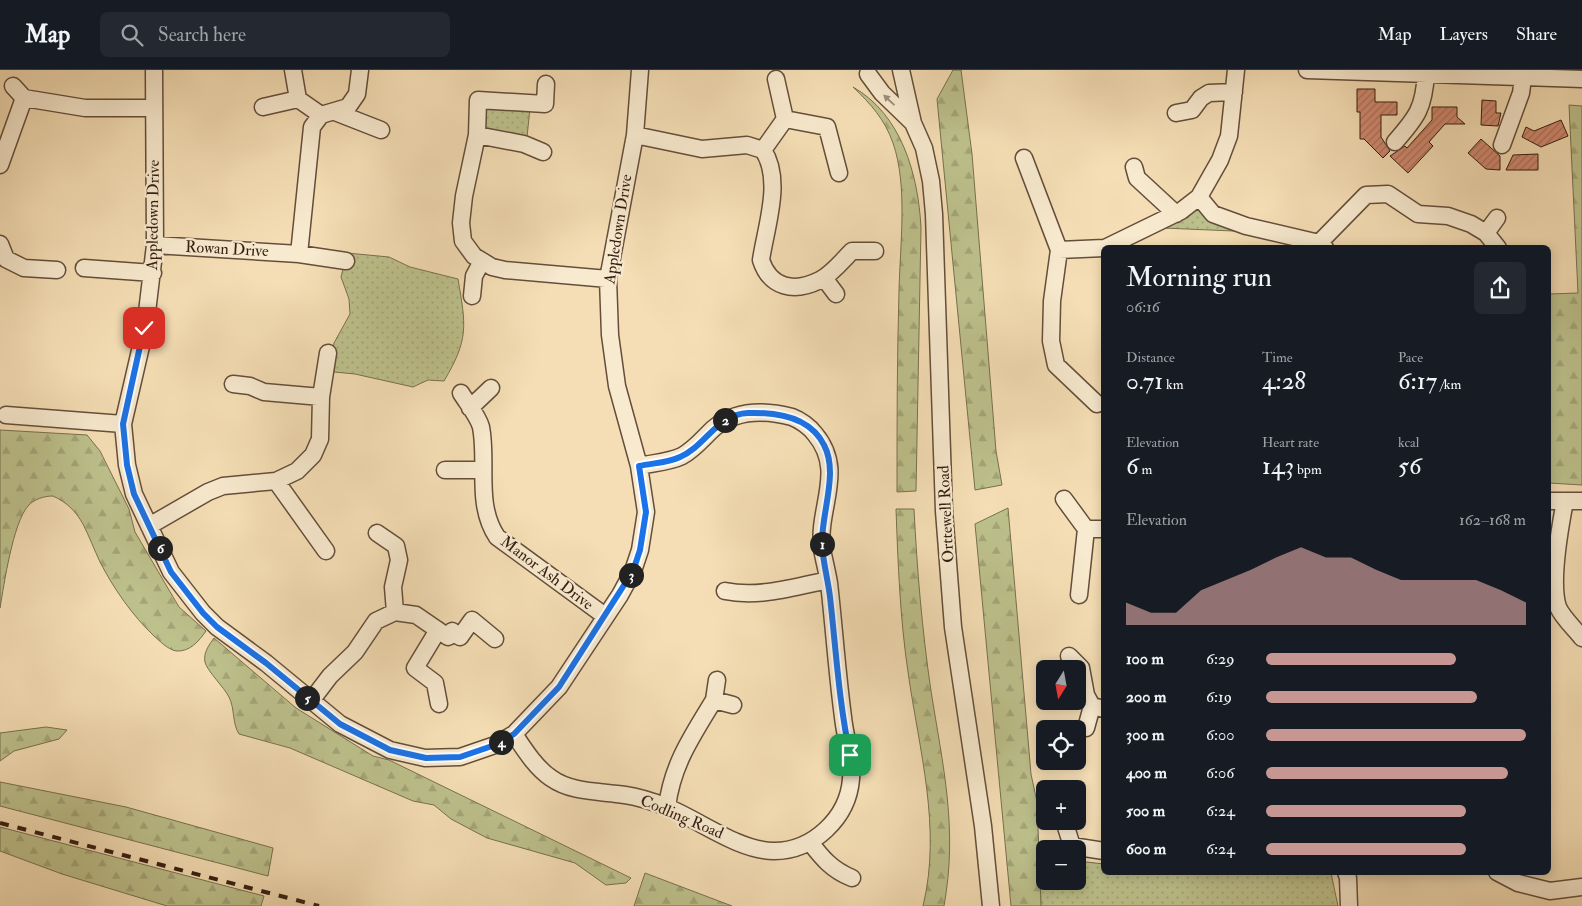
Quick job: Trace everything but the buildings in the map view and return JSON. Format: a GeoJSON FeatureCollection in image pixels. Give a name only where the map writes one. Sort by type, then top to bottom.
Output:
{"type":"FeatureCollection","features":[{"type":"Feature","properties":{"kind":"street","name":"Appledown Drive"},"geometry":{"type":"LineString","coordinates":[[154,70],[155,245],[153,273],[144,328],[123,424],[127,465],[134,494],[171,572],[203,613],[217,627],[266,663],[340,724],[390,750],[426,758],[460,757],[495,745],[514,734],[559,687],[633,571],[640,550],[646,512],[639,466],[617,386],[610,335],[608,279],[635,135],[640,70]]}},
{"type":"Feature","properties":{"kind":"street"},"geometry":{"type":"LineString","coordinates":[[294,70],[298,99]]}},
{"type":"Feature","properties":{"kind":"street"},"geometry":{"type":"LineString","coordinates":[[299,254],[312,127],[328,114],[348,107],[357,94],[360,70]]}},
{"type":"Feature","properties":{"kind":"street"},"geometry":{"type":"LineString","coordinates":[[865,72],[885,77],[900,70]]}},
{"type":"Feature","properties":{"kind":"street","name":"Orttewell Road"},"geometry":{"type":"LineString","coordinates":[[900,70],[913,122],[924,148],[931,181],[934,214],[944,511],[953,627],[983,826],[992,906]]}},
{"type":"Feature","properties":{"kind":"street"},"geometry":{"type":"LineString","coordinates":[[1110,245],[1176,214],[1199,198],[1220,160],[1229,136],[1236,70]]}},
{"type":"Feature","properties":{"kind":"street"},"geometry":{"type":"LineString","coordinates":[[1307,70],[1582,79]]}},
{"type":"Feature","properties":{"kind":"street","name":"Orttewell Road"},"geometry":{"type":"LineString","coordinates":[[865,72],[882,93],[913,122]]}},
{"type":"Feature","properties":{"kind":"street"},"geometry":{"type":"LineString","coordinates":[[1395,142],[1417,116],[1425,89],[1426,74]]}},
{"type":"Feature","properties":{"kind":"street"},"geometry":{"type":"LineString","coordinates":[[1502,145],[1521,93],[1523,78]]}},
{"type":"Feature","properties":{"kind":"street"},"geometry":{"type":"LineString","coordinates":[[762,150],[785,119],[776,79]]}},
{"type":"Feature","properties":{"kind":"street"},"geometry":{"type":"LineString","coordinates":[[546,84],[545,104],[478,100],[477,135],[464,196],[461,223],[463,241],[474,256],[505,270],[608,279]]}},
{"type":"Feature","properties":{"kind":"street"},"geometry":{"type":"LineString","coordinates":[[13,86],[24,98],[85,108],[153,108]]}},
{"type":"Feature","properties":{"kind":"street"},"geometry":{"type":"LineString","coordinates":[[1176,113],[1192,110],[1201,98],[1209,93],[1234,92]]}},
{"type":"Feature","properties":{"kind":"street"},"geometry":{"type":"LineString","coordinates":[[0,165],[24,98]]}},
{"type":"Feature","properties":{"kind":"street"},"geometry":{"type":"LineString","coordinates":[[263,107],[298,99],[328,114],[381,130]]}},
{"type":"Feature","properties":{"kind":"street"},"geometry":{"type":"LineString","coordinates":[[785,119],[828,128],[839,173]]}},
{"type":"Feature","properties":{"kind":"street"},"geometry":{"type":"LineString","coordinates":[[477,135],[524,144],[543,152]]}},
{"type":"Feature","properties":{"kind":"street"},"geometry":{"type":"LineString","coordinates":[[635,135],[702,149],[747,145],[762,150],[768,159],[771,170],[772,193],[761,260],[764,270],[773,282],[797,287],[824,278],[852,251],[874,251]]}},
{"type":"Feature","properties":{"kind":"street"},"geometry":{"type":"LineString","coordinates":[[1024,155],[1059,250],[1052,301],[1050,341],[1056,365],[1088,382],[1097,404]]}},
{"type":"Feature","properties":{"kind":"street"},"geometry":{"type":"LineString","coordinates":[[1134,167],[1138,178],[1176,214]]}},
{"type":"Feature","properties":{"kind":"street"},"geometry":{"type":"LineString","coordinates":[[1199,198],[1214,214],[1246,226],[1322,245],[1366,195],[1388,194],[1418,214],[1448,216],[1471,224],[1486,233],[1496,245]]}},
{"type":"Feature","properties":{"kind":"street"},"geometry":{"type":"LineString","coordinates":[[1486,233],[1497,218]]}},
{"type":"Feature","properties":{"kind":"street"},"geometry":{"type":"LineString","coordinates":[[0,244],[6,259],[24,268],[57,270]]}},
{"type":"Feature","properties":{"kind":"street","name":"Rowan Drive"},"geometry":{"type":"LineString","coordinates":[[155,245],[299,254],[346,261]]}},
{"type":"Feature","properties":{"kind":"street"},"geometry":{"type":"LineString","coordinates":[[1059,250],[1101,248]]}},
{"type":"Feature","properties":{"kind":"street"},"geometry":{"type":"LineString","coordinates":[[472,296],[474,276],[482,261]]}},
{"type":"Feature","properties":{"kind":"street"},"geometry":{"type":"LineString","coordinates":[[84,268],[153,273]]}},
{"type":"Feature","properties":{"kind":"street"},"geometry":{"type":"LineString","coordinates":[[824,278],[836,294]]}},
{"type":"Feature","properties":{"kind":"street"},"geometry":{"type":"LineString","coordinates":[[149,526],[208,492],[224,486],[281,487],[313,455],[320,439],[320,397],[327,369],[328,353]]}},
{"type":"Feature","properties":{"kind":"street"},"geometry":{"type":"LineString","coordinates":[[233,384],[250,386],[264,392],[320,397]]}},
{"type":"Feature","properties":{"kind":"street"},"geometry":{"type":"LineString","coordinates":[[470,408],[491,388]]}},
{"type":"Feature","properties":{"kind":"street","name":"Manor Ash Drive"},"geometry":{"type":"LineString","coordinates":[[461,393],[480,424],[483,446],[482,470],[489,525],[497,537],[605,616]]}},
{"type":"Feature","properties":{"kind":"street","name":"Codling Road"},"geometry":{"type":"LineString","coordinates":[[514,734],[529,756],[550,778],[574,789],[628,795],[667,807],[746,845],[773,851],[810,842],[825,832],[837,818],[848,796],[851,780],[850,755],[843,720],[828,580],[822,547],[822,525],[830,482],[830,462],[824,444],[811,428],[794,418],[747,413],[728,418],[697,446],[680,458],[639,466]]}},
{"type":"Feature","properties":{"kind":"street"},"geometry":{"type":"LineString","coordinates":[[6,415],[123,424]]}},
{"type":"Feature","properties":{"kind":"street"},"geometry":{"type":"LineString","coordinates":[[445,470],[482,470]]}},
{"type":"Feature","properties":{"kind":"street"},"geometry":{"type":"LineString","coordinates":[[281,487],[326,551]]}},
{"type":"Feature","properties":{"kind":"street"},"geometry":{"type":"LineString","coordinates":[[1064,499],[1086,529],[1080,595]]}},
{"type":"Feature","properties":{"kind":"street"},"geometry":{"type":"LineString","coordinates":[[1582,501],[1557,501],[1559,532],[1552,587],[1558,607],[1582,638]]}},
{"type":"Feature","properties":{"kind":"street"},"geometry":{"type":"LineString","coordinates":[[1086,529],[1101,529]]}},
{"type":"Feature","properties":{"kind":"street"},"geometry":{"type":"LineString","coordinates":[[377,533],[396,546],[399,560],[393,586],[395,612]]}},
{"type":"Feature","properties":{"kind":"street"},"geometry":{"type":"LineString","coordinates":[[725,591],[738,594],[785,590],[828,580]]}},
{"type":"Feature","properties":{"kind":"street"},"geometry":{"type":"LineString","coordinates":[[311,701],[330,676],[355,652],[376,621],[395,612],[416,615],[443,633]]}},
{"type":"Feature","properties":{"kind":"street"},"geometry":{"type":"LineString","coordinates":[[439,704],[435,683],[415,668],[443,633],[452,631],[460,637],[472,620],[495,639]]}},
{"type":"Feature","properties":{"kind":"street"},"geometry":{"type":"LineString","coordinates":[[1069,656],[1081,668],[1086,695],[1098,707],[1086,728]]}},
{"type":"Feature","properties":{"kind":"street"},"geometry":{"type":"LineString","coordinates":[[667,807],[670,783],[689,741],[714,700],[717,680]]}},
{"type":"Feature","properties":{"kind":"street"},"geometry":{"type":"LineString","coordinates":[[714,700],[733,705]]}},
{"type":"Feature","properties":{"kind":"street"},"geometry":{"type":"LineString","coordinates":[[1067,830],[1072,846],[1101,851]]}},
{"type":"Feature","properties":{"kind":"street"},"geometry":{"type":"LineString","coordinates":[[810,842],[823,860],[837,872],[852,878]]}},
{"type":"Feature","properties":{"kind":"street"},"geometry":{"type":"LineString","coordinates":[[1349,906],[1352,875]]}},
{"type":"Feature","properties":{"kind":"street"},"geometry":{"type":"LineString","coordinates":[[1503,875],[1518,883],[1550,891],[1582,887]]}},
{"type":"Feature","properties":{"kind":"green space"},"geometry":{"type":"Polygon","coordinates":[[[953,70],[961,70],[972,154],[996,451],[1002,485],[975,490],[937,99],[953,70]]]}},
{"type":"Feature","properties":{"kind":"green space"},"geometry":{"type":"Polygon","coordinates":[[[853,87],[870,99],[884,113],[895,130],[911,167],[916,187],[921,227],[916,491],[897,492],[898,341],[902,216],[898,160],[890,135],[882,120],[853,87]]]}},
{"type":"Feature","properties":{"kind":"green space"},"geometry":{"type":"Polygon","coordinates":[[[483,101],[530,108],[527,137],[480,133],[483,101]]]}},
{"type":"Feature","properties":{"kind":"green space"},"geometry":{"type":"Polygon","coordinates":[[[1569,105],[1582,106],[1582,485],[1551,483],[1551,294],[1578,293],[1569,105]]]}},
{"type":"Feature","properties":{"kind":"green space"},"geometry":{"type":"Polygon","coordinates":[[[1200,199],[1257,232],[1163,228],[1200,199]]]}},
{"type":"Feature","properties":{"kind":"green space"},"geometry":{"type":"Polygon","coordinates":[[[347,253],[389,257],[410,267],[458,279],[464,321],[462,343],[444,381],[428,380],[413,387],[355,374],[334,372],[331,369],[334,343],[350,314],[349,299],[341,277],[347,253]]]}},
{"type":"Feature","properties":{"kind":"green space"},"geometry":{"type":"Polygon","coordinates":[[[0,430],[87,435],[100,451],[129,509],[135,532],[179,607],[206,631],[197,642],[186,650],[176,651],[164,645],[146,628],[111,582],[80,519],[70,507],[53,496],[33,501],[23,514],[10,554],[0,608],[0,430]]]}},
{"type":"Feature","properties":{"kind":"green space"},"geometry":{"type":"Polygon","coordinates":[[[1008,508],[1031,774],[1036,797],[1036,830],[1038,830],[1038,840],[1036,840],[1036,890],[1040,890],[1041,906],[1011,906],[975,524],[1008,508]]]}},
{"type":"Feature","properties":{"kind":"green space"},"geometry":{"type":"Polygon","coordinates":[[[896,509],[914,509],[925,645],[944,772],[949,824],[950,850],[944,906],[923,906],[928,877],[930,818],[903,631],[896,509]]]}},
{"type":"Feature","properties":{"kind":"green space"},"geometry":{"type":"Polygon","coordinates":[[[214,638],[296,708],[373,756],[389,760],[631,878],[626,883],[606,885],[575,863],[487,838],[451,819],[434,805],[413,801],[290,748],[239,734],[235,725],[229,697],[206,666],[206,652],[214,638]]]}},
{"type":"Feature","properties":{"kind":"green space"},"geometry":{"type":"Polygon","coordinates":[[[46,727],[67,730],[59,739],[14,751],[0,761],[0,733],[46,727]]]}},
{"type":"Feature","properties":{"kind":"green space"},"geometry":{"type":"Polygon","coordinates":[[[0,782],[126,807],[273,848],[268,876],[0,806],[0,782]]]}},
{"type":"Feature","properties":{"kind":"green space"},"geometry":{"type":"Polygon","coordinates":[[[0,827],[264,896],[261,906],[167,906],[62,874],[0,851],[0,827]]]}},
{"type":"Feature","properties":{"kind":"green space"},"geometry":{"type":"Polygon","coordinates":[[[1086,862],[1101,864],[1101,875],[1331,875],[1338,906],[1041,906],[1040,890],[1086,890],[1086,862]]]}},
{"type":"Feature","properties":{"kind":"green space"},"geometry":{"type":"Polygon","coordinates":[[[645,873],[732,906],[634,906],[645,873]]]}},
{"type":"Feature","properties":{"kind":"railway"},"geometry":{"type":"LineString","coordinates":[[0,823],[319,906]]}},
{"type":"Feature","properties":{"kind":"route"},"geometry":{"type":"LineString","coordinates":[[144,328],[123,424],[127,465],[134,494],[171,572],[203,613],[217,627],[266,663],[340,724],[390,750],[426,758],[460,757],[495,745],[514,734],[559,687],[633,571],[640,550],[646,512],[639,466],[680,458],[697,446],[728,418],[747,413],[771,414],[794,418],[811,428],[824,444],[830,462],[830,482],[822,525],[822,547],[828,580],[843,720],[850,755]]}}]}
